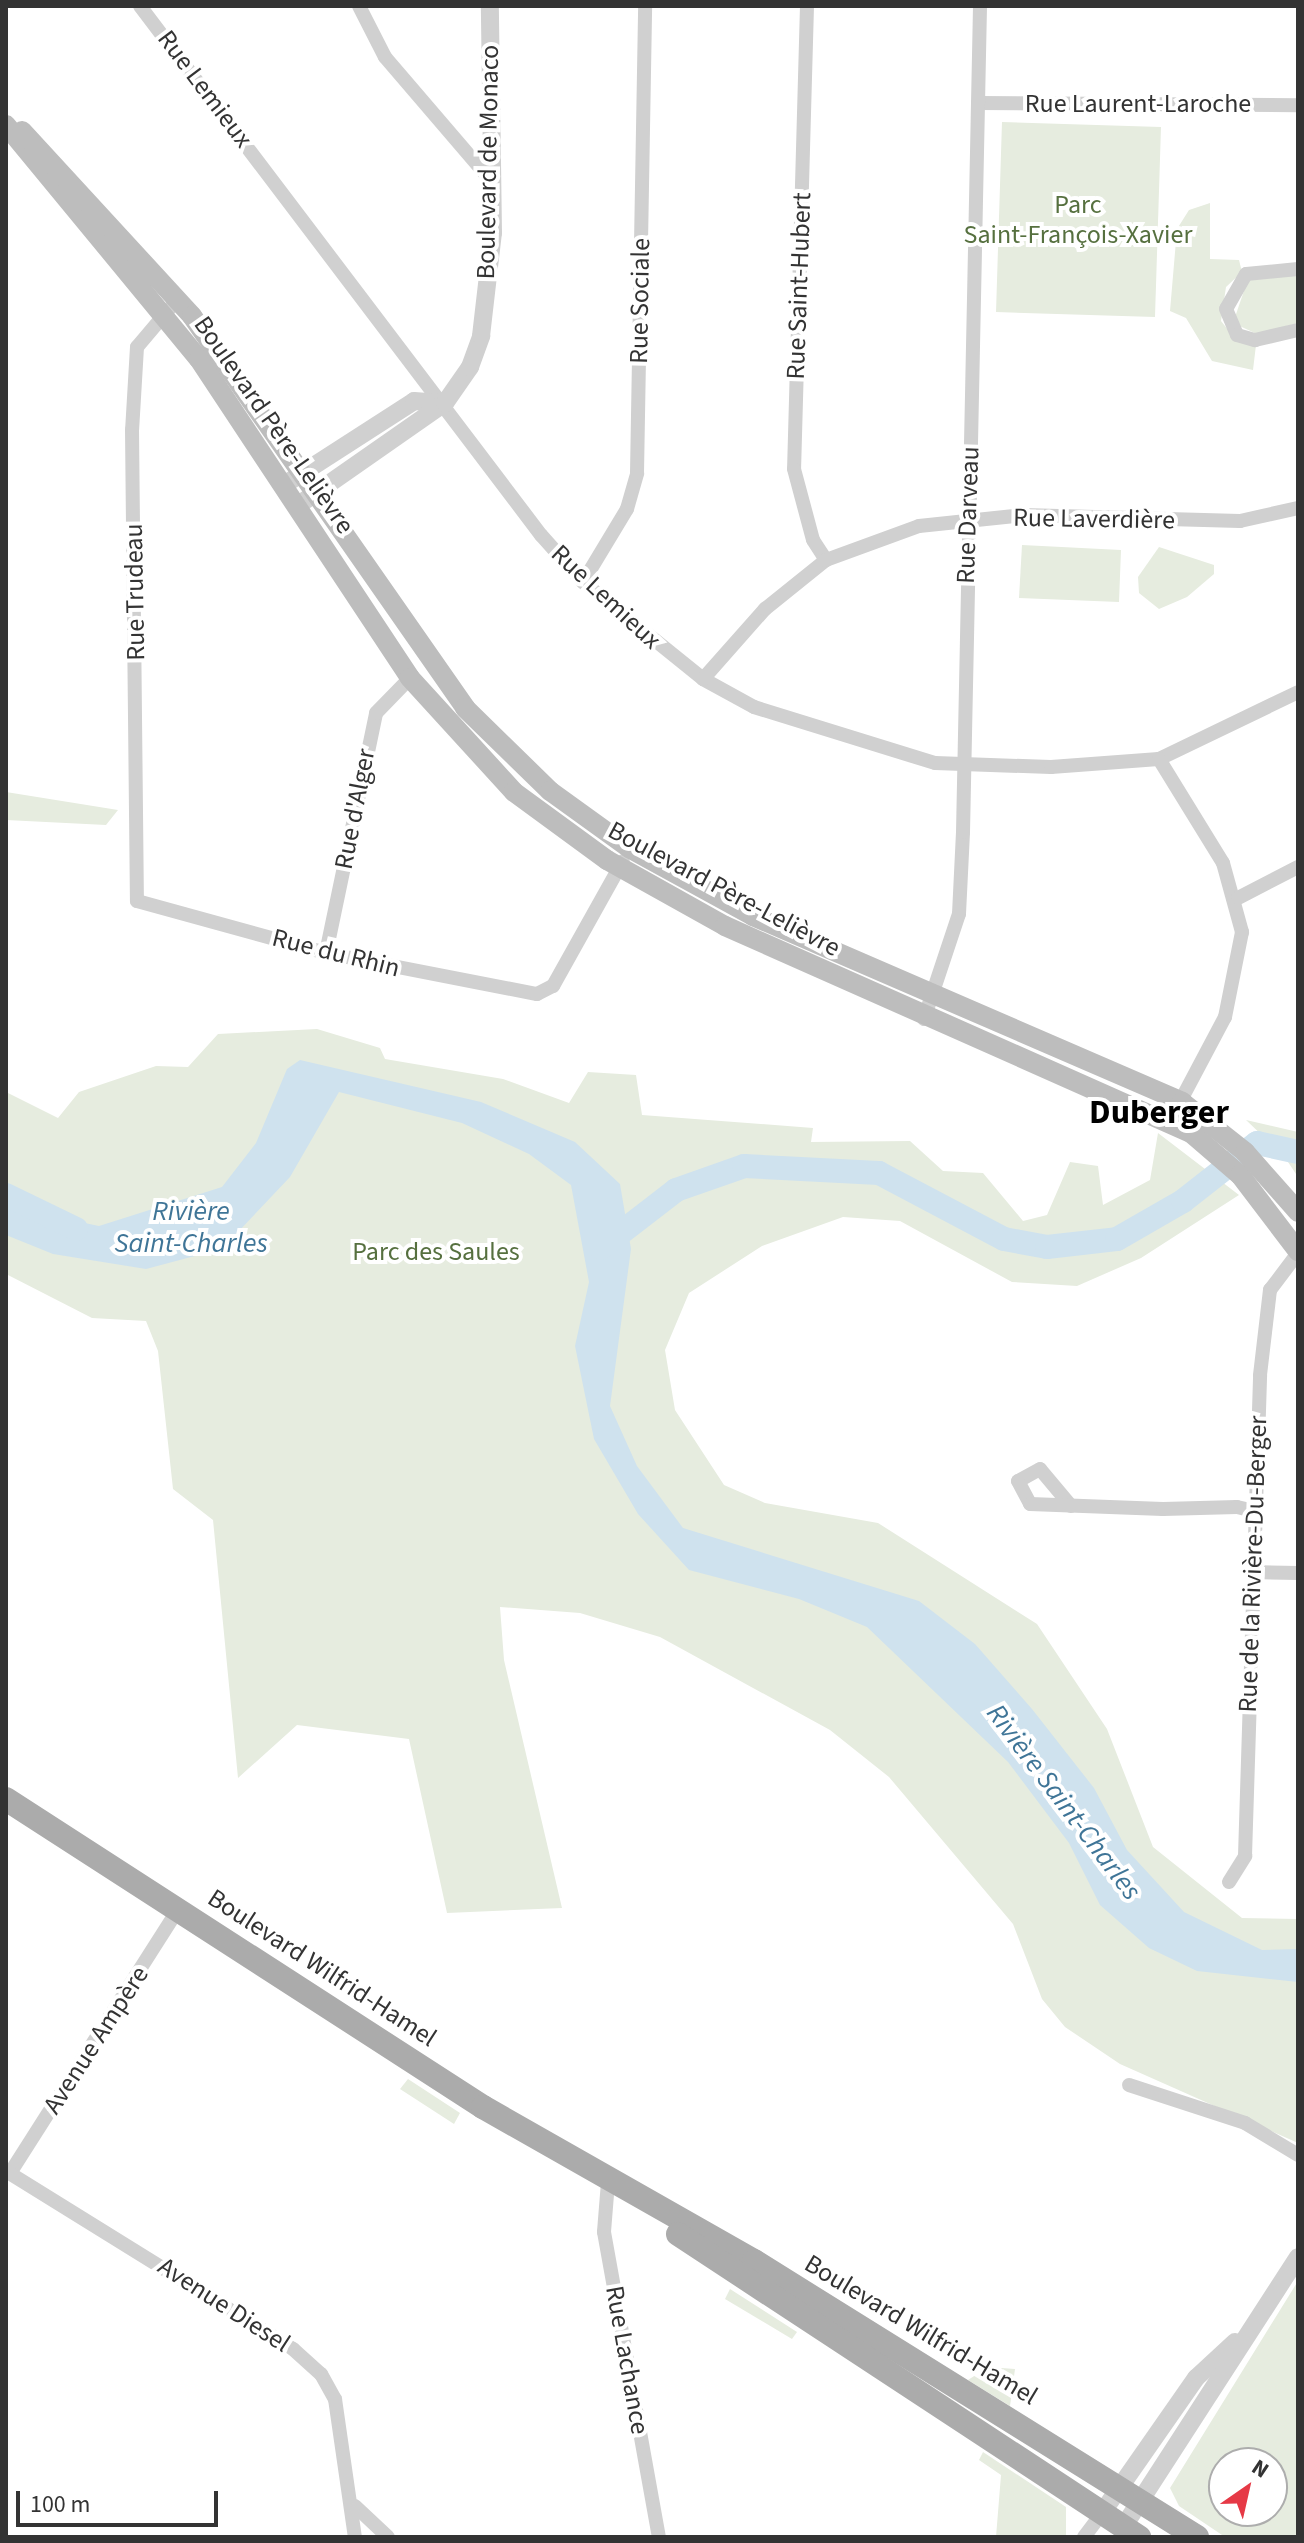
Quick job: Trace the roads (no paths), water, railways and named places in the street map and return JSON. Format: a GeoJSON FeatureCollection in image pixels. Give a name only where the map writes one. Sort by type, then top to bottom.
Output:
{"type":"FeatureCollection","features":[{"type":"Feature","properties":{"kind":"main road","name":"Boulevard Père-Lelièvre"},"geometry":{"type":"LineString","coordinates":[[6,116],[172,307],[465,708],[539,781],[629,848],[753,916],[1182,1102],[1255,1176],[1298,1212]]}},
{"type":"Feature","properties":{"kind":"main road","name":"Boulevard Père-Lelièvre"},"geometry":{"type":"LineString","coordinates":[[6,125],[172,307]]}},
{"type":"Feature","properties":{"kind":"main road","name":"Boulevard Père-Lelièvre"},"geometry":{"type":"LineString","coordinates":[[309,498],[410,678],[514,792],[619,868],[924,1019],[1215,1138]]}},
{"type":"Feature","properties":{"kind":"main road","name":"Boulevard Père-Lelièvre"},"geometry":{"type":"LineString","coordinates":[[1255,1176],[1298,1252]]}},
{"type":"Feature","properties":{"kind":"main road","name":"Boulevard Wilfrid-Hamel"},"geometry":{"type":"LineString","coordinates":[[6,1799],[608,2182],[754,2261],[1144,2500],[1197,2537]]}},
{"type":"Feature","properties":{"kind":"main road","name":"Boulevard Wilfrid-Hamel"},"geometry":{"type":"LineString","coordinates":[[608,2182],[740,2281],[1104,2510],[1127,2533]]}},
{"type":"Feature","properties":{"kind":"street","name":"Rue Lemieux"},"geometry":{"type":"LineString","coordinates":[[140,6],[583,582],[703,679],[754,707],[935,763],[1051,767],[1159,759],[1298,692]]}},
{"type":"Feature","properties":{"kind":"street"},"geometry":{"type":"LineString","coordinates":[[359,6],[385,57],[493,184]]}},
{"type":"Feature","properties":{"kind":"street","name":"Boulevard de Monaco"},"geometry":{"type":"LineString","coordinates":[[309,498],[445,403],[481,336],[493,184],[490,6]]}},
{"type":"Feature","properties":{"kind":"street","name":"Rue Sociale"},"geometry":{"type":"LineString","coordinates":[[583,582],[618,529],[637,473],[645,6]]}},
{"type":"Feature","properties":{"kind":"street","name":"Rue Saint-Hubert"},"geometry":{"type":"LineString","coordinates":[[807,6],[794,469],[813,540],[826,560]]}},
{"type":"Feature","properties":{"kind":"street","name":"Rue Darveau"},"geometry":{"type":"LineString","coordinates":[[924,1019],[959,914],[980,6]]}},
{"type":"Feature","properties":{"kind":"street","name":"Rue Laurent-Laroche"},"geometry":{"type":"LineString","coordinates":[[978,103],[1298,105]]}},
{"type":"Feature","properties":{"kind":"street"},"geometry":{"type":"LineString","coordinates":[[1298,269],[1246,274],[1226,309],[1237,335],[1255,340],[1298,330]]}},
{"type":"Feature","properties":{"kind":"street","name":"Rue Trudeau"},"geometry":{"type":"LineString","coordinates":[[137,901],[132,430],[137,347],[172,307]]}},
{"type":"Feature","properties":{"kind":"street"},"geometry":{"type":"LineString","coordinates":[[296,478],[414,401],[445,403]]}},
{"type":"Feature","properties":{"kind":"street","name":"Rue Laverdière"},"geometry":{"type":"LineString","coordinates":[[703,679],[765,609],[826,560],[919,526],[968,519],[1240,521],[1298,508]]}},
{"type":"Feature","properties":{"kind":"street","name":"Rue d'Alger"},"geometry":{"type":"LineString","coordinates":[[326,953],[376,713],[410,678]]}},
{"type":"Feature","properties":{"kind":"street"},"geometry":{"type":"LineString","coordinates":[[1159,759],[1238,898],[1234,989],[1182,1102],[1170,1121]]}},
{"type":"Feature","properties":{"kind":"street"},"geometry":{"type":"LineString","coordinates":[[619,868],[629,848]]}},
{"type":"Feature","properties":{"kind":"street"},"geometry":{"type":"LineString","coordinates":[[1238,898],[1298,867]]}},
{"type":"Feature","properties":{"kind":"street","name":"Rue du Rhin"},"geometry":{"type":"LineString","coordinates":[[137,901],[326,953],[537,994],[553,986],[619,868]]}},
{"type":"Feature","properties":{"kind":"street","name":"Rue de la Rivière-Du-Berger"},"geometry":{"type":"LineString","coordinates":[[1229,1882],[1245,1856],[1254,1511],[1270,1290],[1298,1252]]}},
{"type":"Feature","properties":{"kind":"street"},"geometry":{"type":"LineString","coordinates":[[1071,1506],[1254,1511]]}},
{"type":"Feature","properties":{"kind":"street"},"geometry":{"type":"LineString","coordinates":[[1252,1572],[1298,1573]]}},
{"type":"Feature","properties":{"kind":"street","name":"Avenue Ampère"},"geometry":{"type":"LineString","coordinates":[[9,2170],[178,1909]]}},
{"type":"Feature","properties":{"kind":"street"},"geometry":{"type":"LineString","coordinates":[[1129,2085],[1231,2117],[1298,2155]]}},
{"type":"Feature","properties":{"kind":"street","name":"Avenue Diesel"},"geometry":{"type":"LineString","coordinates":[[9,2170],[321,2374],[335,2399],[355,2506],[355,2537]]}},
{"type":"Feature","properties":{"kind":"street","name":"Rue Lachance"},"geometry":{"type":"LineString","coordinates":[[608,2182],[604,2232],[659,2537]]}},
{"type":"Feature","properties":{"kind":"street"},"geometry":{"type":"LineString","coordinates":[[1127,2533],[1246,2332],[1298,2257]]}},
{"type":"Feature","properties":{"kind":"street"},"geometry":{"type":"LineString","coordinates":[[1084,2537],[1196,2378],[1246,2332]]}},
{"type":"Feature","properties":{"kind":"street"},"geometry":{"type":"LineString","coordinates":[[355,2506],[388,2537]]}},
{"type":"Feature","properties":{"kind":"water","name":"Rivière Saint-Charles"},"geometry":{"type":"Polygon","coordinates":[[[300,1060],[481,1102],[575,1142],[620,1184],[631,1249],[610,1406],[637,1466],[683,1528],[919,1601],[975,1644],[1032,1709],[1094,1788],[1127,1850],[1184,1912],[1262,1950],[1298,1949],[1298,1982],[1197,1971],[1149,1948],[1100,1905],[1069,1843],[1008,1762],[867,1627],[799,1599],[689,1570],[638,1514],[594,1439],[575,1346],[589,1282],[571,1185],[529,1154],[462,1123],[339,1092],[290,1177],[237,1233],[206,1253],[146,1269],[53,1254],[6,1235],[6,1196],[37,1213],[99,1226],[222,1187],[256,1143],[287,1069],[300,1060]]]}},
{"type":"Feature","properties":{"kind":"waterway"},"geometry":{"type":"LineString","coordinates":[[601,1248],[676,1190],[744,1166],[879,1173],[1004,1239],[1047,1247],[1117,1239],[1183,1201],[1257,1143],[1298,1152]]}},
{"type":"Feature","properties":{"kind":"waterway","name":"Rivière Saint-Charles"},"geometry":{"type":"LineString","coordinates":[[6,1195],[76,1229]]}},
{"type":"Feature","properties":{"kind":"district","name":"Duberger"},"geometry":{"type":"Point","coordinates":[1159,1113]}},
{"type":"Feature","properties":{"kind":"park label","name":"Parc Saint-François-Xavier"},"geometry":{"type":"Point","coordinates":[1078,220]}},
{"type":"Feature","properties":{"kind":"park label","name":"Parc des Saules"},"geometry":{"type":"Point","coordinates":[436,1252]}}]}
